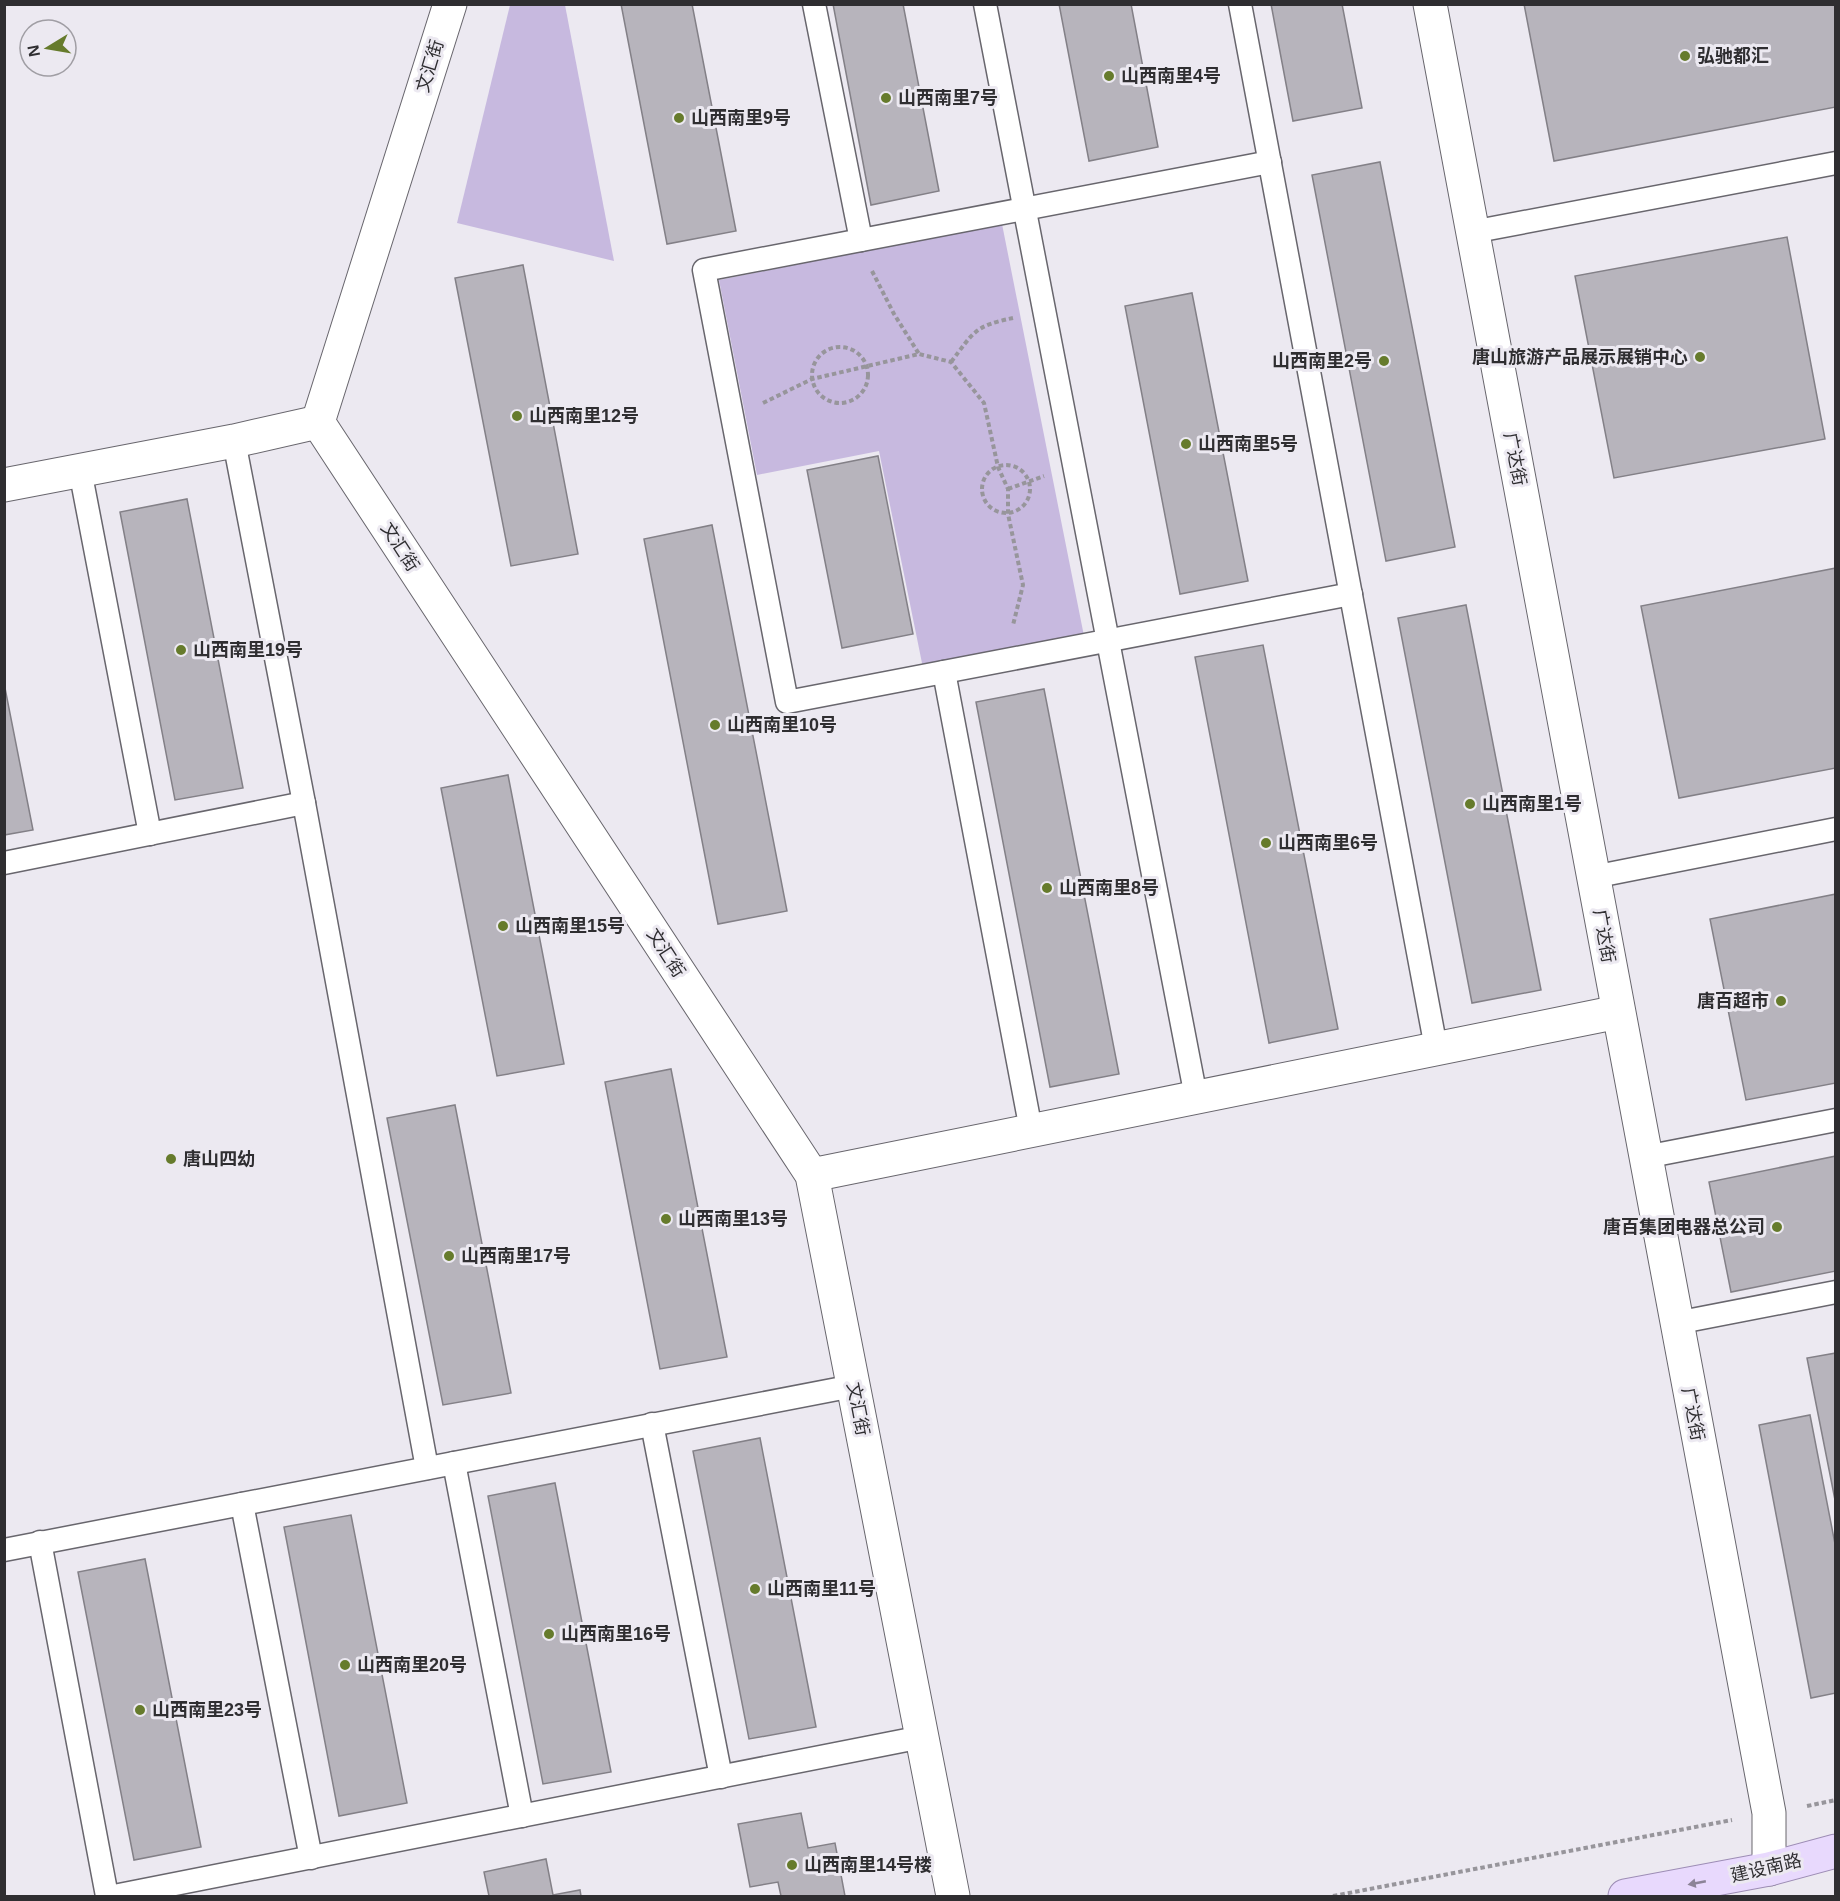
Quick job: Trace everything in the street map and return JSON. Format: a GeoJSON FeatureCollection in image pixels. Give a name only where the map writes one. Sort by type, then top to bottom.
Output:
{"type":"FeatureCollection","features":[{"type":"Feature","properties":{"kind":"main road","name":"建设南路"},"geometry":{"type":"LineString","coordinates":[[1625,1896],[1769,1869],[1836,1851]]}},
{"type":"Feature","properties":{"kind":"street","name":"文汇街"},"geometry":{"type":"LineString","coordinates":[[450,4],[318,422],[812,1175],[953,1896]]}},
{"type":"Feature","properties":{"kind":"street","name":"广达街"},"geometry":{"type":"LineString","coordinates":[[1430,4],[1768,1813],[1769,1869]]}},
{"type":"Feature","properties":{"kind":"street"},"geometry":{"type":"LineString","coordinates":[[4,485],[234,441],[318,422]]}},
{"type":"Feature","properties":{"kind":"street"},"geometry":{"type":"LineString","coordinates":[[812,1175],[1618,1011]]}},
{"type":"Feature","properties":{"kind":"lane"},"geometry":{"type":"LineString","coordinates":[[814,4],[861,240]]}},
{"type":"Feature","properties":{"kind":"lane"},"geometry":{"type":"LineString","coordinates":[[985,4],[1196,1097]]}},
{"type":"Feature","properties":{"kind":"lane"},"geometry":{"type":"LineString","coordinates":[[1240,4],[1436,1048]]}},
{"type":"Feature","properties":{"kind":"lane"},"geometry":{"type":"LineString","coordinates":[[1270,162],[704,270],[787,702],[1351,594]]}},
{"type":"Feature","properties":{"kind":"lane"},"geometry":{"type":"LineString","coordinates":[[1472,232],[1836,163]]}},
{"type":"Feature","properties":{"kind":"lane"},"geometry":{"type":"LineString","coordinates":[[234,441],[304,803],[427,1468]]}},
{"type":"Feature","properties":{"kind":"lane"},"geometry":{"type":"LineString","coordinates":[[80,470],[150,834]]}},
{"type":"Feature","properties":{"kind":"lane"},"geometry":{"type":"LineString","coordinates":[[944,672],[1031,1130]]}},
{"type":"Feature","properties":{"kind":"lane"},"geometry":{"type":"LineString","coordinates":[[4,863],[304,803]]}},
{"type":"Feature","properties":{"kind":"lane"},"geometry":{"type":"LineString","coordinates":[[1593,877],[1836,829]]}},
{"type":"Feature","properties":{"kind":"lane"},"geometry":{"type":"LineString","coordinates":[[1645,1157],[1836,1120]]}},
{"type":"Feature","properties":{"kind":"lane"},"geometry":{"type":"LineString","coordinates":[[1676,1323],[1836,1292]]}},
{"type":"Feature","properties":{"kind":"lane"},"geometry":{"type":"LineString","coordinates":[[4,1550],[853,1386]]}},
{"type":"Feature","properties":{"kind":"lane"},"geometry":{"type":"LineString","coordinates":[[652,1425],[721,1777]]}},
{"type":"Feature","properties":{"kind":"lane"},"geometry":{"type":"LineString","coordinates":[[454,1463],[522,1816]]}},
{"type":"Feature","properties":{"kind":"lane"},"geometry":{"type":"LineString","coordinates":[[243,1504],[311,1858]]}},
{"type":"Feature","properties":{"kind":"lane"},"geometry":{"type":"LineString","coordinates":[[40,1542],[107,1896]]}},
{"type":"Feature","properties":{"kind":"lane"},"geometry":{"type":"LineString","coordinates":[[114,1896],[922,1737]]}},
{"type":"Feature","properties":{"kind":"path"},"geometry":{"type":"LineString","coordinates":[[867,262],[894,314],[919,354]]}},
{"type":"Feature","properties":{"kind":"path"},"geometry":{"type":"LineString","coordinates":[[951,362],[976,329],[996,321],[1045,312]]}},
{"type":"Feature","properties":{"kind":"path"},"geometry":{"type":"LineString","coordinates":[[847,348],[862,358],[866,366],[867,375],[862,393],[846,403],[837,403],[820,396],[812,379],[815,361],[829,349],[847,348]]}},
{"type":"Feature","properties":{"kind":"path"},"geometry":{"type":"LineString","coordinates":[[732,418],[812,379],[919,354],[951,362],[984,403],[998,467],[1008,489],[1008,514],[1023,585],[1012,626],[988,664]]}},
{"type":"Feature","properties":{"kind":"path"},"geometry":{"type":"LineString","coordinates":[[1014,466],[1026,476],[1029,483],[1028,501],[1016,512],[1008,514],[993,510],[983,498],[981,491],[985,476],[998,467],[1014,466]]}},
{"type":"Feature","properties":{"kind":"path"},"geometry":{"type":"LineString","coordinates":[[1333,1896],[1836,1800]]}},
{"type":"Feature","properties":{"kind":"shaded area"},"geometry":{"type":"Polygon","coordinates":[[[510,5],[565,5],[614,261],[457,223],[510,5]]]}},
{"type":"Feature","properties":{"kind":"shaded area"},"geometry":{"type":"Polygon","coordinates":[[[1002,224],[1084,636],[923,668],[879,451],[757,475],[719,280],[1002,224]]]}},
{"type":"Feature","properties":{"kind":"building","name":"山西南里9号"},"geometry":{"type":"Polygon","coordinates":[[[621,4],[692,4],[736,231],[667,244],[621,4]]]}},
{"type":"Feature","properties":{"kind":"building","name":"山西南里7号"},"geometry":{"type":"Polygon","coordinates":[[[833,4],[903,4],[939,191],[871,205],[833,4]]]}},
{"type":"Feature","properties":{"kind":"building","name":"山西南里4号"},"geometry":{"type":"Polygon","coordinates":[[[1059,4],[1131,4],[1158,147],[1089,161],[1059,4]]]}},
{"type":"Feature","properties":{"kind":"building"},"geometry":{"type":"Polygon","coordinates":[[[1271,4],[1342,4],[1362,108],[1293,121],[1271,4]]]}},
{"type":"Feature","properties":{"kind":"building","name":"弘驰都汇"},"geometry":{"type":"Polygon","coordinates":[[[1524,4],[1836,4],[1836,107],[1554,161],[1524,4]]]}},
{"type":"Feature","properties":{"kind":"building","name":"山西南里2号"},"geometry":{"type":"Polygon","coordinates":[[[1380,162],[1455,547],[1386,561],[1312,175],[1380,162]]]}},
{"type":"Feature","properties":{"kind":"building","name":"唐山旅游产品展示展销中心"},"geometry":{"type":"Polygon","coordinates":[[[1787,237],[1825,439],[1614,478],[1575,276],[1787,237]]]}},
{"type":"Feature","properties":{"kind":"building","name":"山西南里12号"},"geometry":{"type":"Polygon","coordinates":[[[523,265],[578,554],[511,566],[455,278],[523,265]]]}},
{"type":"Feature","properties":{"kind":"building","name":"山西南里5号"},"geometry":{"type":"Polygon","coordinates":[[[1192,293],[1248,581],[1180,594],[1125,306],[1192,293]]]}},
{"type":"Feature","properties":{"kind":"building"},"geometry":{"type":"Polygon","coordinates":[[[878,456],[913,634],[842,648],[807,470],[878,456]]]}},
{"type":"Feature","properties":{"kind":"building","name":"山西南里19号"},"geometry":{"type":"Polygon","coordinates":[[[187,499],[243,788],[175,800],[120,512],[187,499]]]}},
{"type":"Feature","properties":{"kind":"building","name":"山西南里10号"},"geometry":{"type":"Polygon","coordinates":[[[712,525],[787,911],[718,924],[644,539],[712,525]]]}},
{"type":"Feature","properties":{"kind":"building"},"geometry":{"type":"Polygon","coordinates":[[[1836,568],[1836,768],[1679,798],[1641,606],[1836,568]]]}},
{"type":"Feature","properties":{"kind":"building","name":"山西南里1号"},"geometry":{"type":"Polygon","coordinates":[[[1466,605],[1541,990],[1472,1003],[1398,618],[1466,605]]]}},
{"type":"Feature","properties":{"kind":"building","name":"山西南里6号"},"geometry":{"type":"Polygon","coordinates":[[[1263,645],[1338,1029],[1269,1043],[1195,657],[1263,645]]]}},
{"type":"Feature","properties":{"kind":"building"},"geometry":{"type":"Polygon","coordinates":[[[4,683],[33,830],[4,835],[4,683]]]}},
{"type":"Feature","properties":{"kind":"building","name":"山西南里8号"},"geometry":{"type":"Polygon","coordinates":[[[1044,689],[1119,1074],[1050,1087],[976,702],[1044,689]]]}},
{"type":"Feature","properties":{"kind":"building","name":"山西南里15号"},"geometry":{"type":"Polygon","coordinates":[[[508,775],[564,1064],[497,1076],[441,788],[508,775]]]}},
{"type":"Feature","properties":{"kind":"building","name":"唐百超市"},"geometry":{"type":"Polygon","coordinates":[[[1836,894],[1836,1083],[1746,1100],[1710,919],[1836,894]]]}},
{"type":"Feature","properties":{"kind":"building","name":"山西南里13号"},"geometry":{"type":"Polygon","coordinates":[[[671,1069],[727,1357],[660,1369],[605,1082],[671,1069]]]}},
{"type":"Feature","properties":{"kind":"building","name":"山西南里17号"},"geometry":{"type":"Polygon","coordinates":[[[455,1105],[511,1393],[443,1405],[387,1118],[455,1105]]]}},
{"type":"Feature","properties":{"kind":"building","name":"唐百集团电器总公司"},"geometry":{"type":"Polygon","coordinates":[[[1836,1156],[1836,1271],[1731,1292],[1709,1182],[1836,1156]]]}},
{"type":"Feature","properties":{"kind":"building"},"geometry":{"type":"Polygon","coordinates":[[[1836,1353],[1836,1505],[1807,1358],[1836,1353]]]}},
{"type":"Feature","properties":{"kind":"building"},"geometry":{"type":"Polygon","coordinates":[[[1810,1415],[1836,1549],[1836,1693],[1811,1698],[1759,1425],[1810,1415]]]}},
{"type":"Feature","properties":{"kind":"building","name":"山西南里11号"},"geometry":{"type":"Polygon","coordinates":[[[760,1438],[816,1727],[749,1739],[693,1451],[760,1438]]]}},
{"type":"Feature","properties":{"kind":"building","name":"山西南里16号"},"geometry":{"type":"Polygon","coordinates":[[[555,1483],[611,1772],[543,1784],[488,1496],[555,1483]]]}},
{"type":"Feature","properties":{"kind":"building","name":"山西南里20号"},"geometry":{"type":"Polygon","coordinates":[[[351,1515],[407,1803],[339,1816],[284,1527],[351,1515]]]}},
{"type":"Feature","properties":{"kind":"building","name":"山西南里23号"},"geometry":{"type":"Polygon","coordinates":[[[145,1559],[201,1847],[134,1860],[78,1572],[145,1559]]]}},
{"type":"Feature","properties":{"kind":"building","name":"山西南里14号楼"},"geometry":{"type":"Polygon","coordinates":[[[801,1813],[808,1848],[835,1843],[845,1896],[781,1896],[778,1882],[750,1887],[738,1824],[801,1813]]]}},
{"type":"Feature","properties":{"kind":"building"},"geometry":{"type":"Polygon","coordinates":[[[546,1859],[553,1895],[580,1890],[581,1896],[489,1896],[484,1872],[546,1859]]]}},
{"type":"Feature","properties":{"kind":"place","name":"弘驰都汇"},"geometry":{"type":"Point","coordinates":[1685,56]}},
{"type":"Feature","properties":{"kind":"place","name":"山西南里4号"},"geometry":{"type":"Point","coordinates":[1109,76]}},
{"type":"Feature","properties":{"kind":"place","name":"山西南里7号"},"geometry":{"type":"Point","coordinates":[886,98]}},
{"type":"Feature","properties":{"kind":"place","name":"山西南里9号"},"geometry":{"type":"Point","coordinates":[679,118]}},
{"type":"Feature","properties":{"kind":"place","name":"唐山旅游产品展示展销中心"},"geometry":{"type":"Point","coordinates":[1700,357]}},
{"type":"Feature","properties":{"kind":"place","name":"山西南里2号"},"geometry":{"type":"Point","coordinates":[1384,361]}},
{"type":"Feature","properties":{"kind":"place","name":"山西南里12号"},"geometry":{"type":"Point","coordinates":[517,416]}},
{"type":"Feature","properties":{"kind":"place","name":"山西南里5号"},"geometry":{"type":"Point","coordinates":[1186,444]}},
{"type":"Feature","properties":{"kind":"place","name":"山西南里19号"},"geometry":{"type":"Point","coordinates":[181,650]}},
{"type":"Feature","properties":{"kind":"place","name":"山西南里10号"},"geometry":{"type":"Point","coordinates":[715,725]}},
{"type":"Feature","properties":{"kind":"place","name":"山西南里1号"},"geometry":{"type":"Point","coordinates":[1470,804]}},
{"type":"Feature","properties":{"kind":"place","name":"山西南里6号"},"geometry":{"type":"Point","coordinates":[1266,843]}},
{"type":"Feature","properties":{"kind":"place","name":"山西南里8号"},"geometry":{"type":"Point","coordinates":[1047,888]}},
{"type":"Feature","properties":{"kind":"place","name":"山西南里15号"},"geometry":{"type":"Point","coordinates":[503,926]}},
{"type":"Feature","properties":{"kind":"place","name":"唐百超市"},"geometry":{"type":"Point","coordinates":[1781,1001]}},
{"type":"Feature","properties":{"kind":"place","name":"唐山四幼"},"geometry":{"type":"Point","coordinates":[171,1159]}},
{"type":"Feature","properties":{"kind":"place","name":"山西南里13号"},"geometry":{"type":"Point","coordinates":[666,1219]}},
{"type":"Feature","properties":{"kind":"place","name":"唐百集团电器总公司"},"geometry":{"type":"Point","coordinates":[1777,1227]}},
{"type":"Feature","properties":{"kind":"place","name":"山西南里17号"},"geometry":{"type":"Point","coordinates":[449,1256]}},
{"type":"Feature","properties":{"kind":"place","name":"山西南里11号"},"geometry":{"type":"Point","coordinates":[755,1589]}},
{"type":"Feature","properties":{"kind":"place","name":"山西南里16号"},"geometry":{"type":"Point","coordinates":[549,1634]}},
{"type":"Feature","properties":{"kind":"place","name":"山西南里20号"},"geometry":{"type":"Point","coordinates":[345,1665]}},
{"type":"Feature","properties":{"kind":"place","name":"山西南里23号"},"geometry":{"type":"Point","coordinates":[140,1710]}},
{"type":"Feature","properties":{"kind":"place","name":"山西南里14号楼"},"geometry":{"type":"Point","coordinates":[792,1865]}}]}
